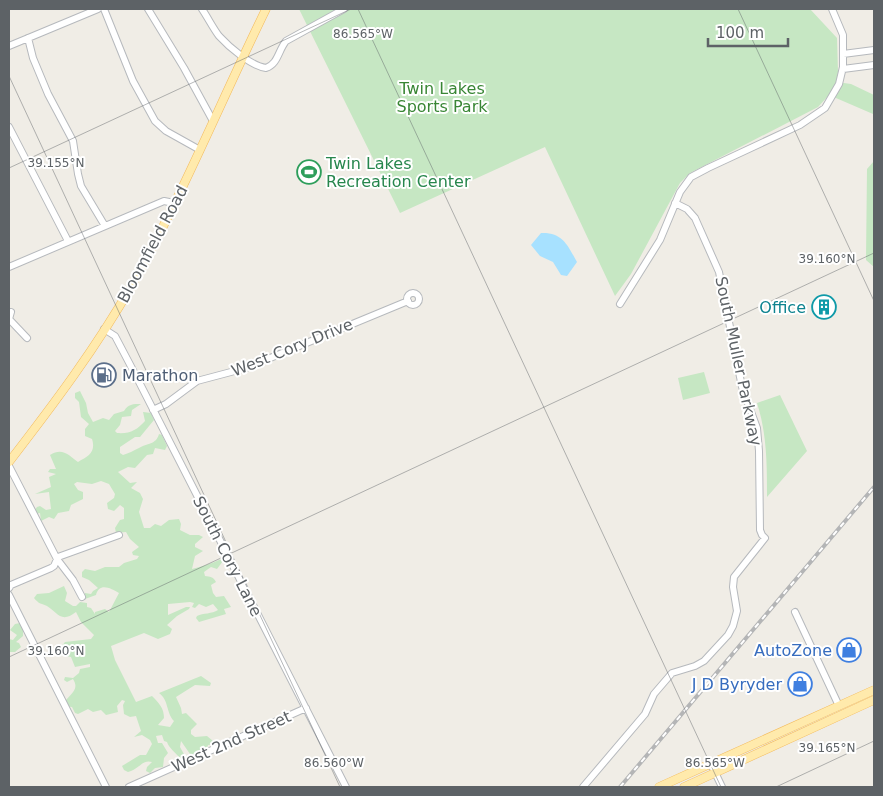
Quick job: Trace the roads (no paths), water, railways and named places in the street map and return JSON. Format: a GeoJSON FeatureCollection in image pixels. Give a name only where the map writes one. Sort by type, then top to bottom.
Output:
{"type":"FeatureCollection","features":[{"type":"Feature","properties":{"kind":"main road","name":"Bloomfield Road"},"geometry":{"type":"LineString","coordinates":[[9,462],[53,406],[131,286],[200,150],[266,9]]}},
{"type":"Feature","properties":{"kind":"main road"},"geometry":{"type":"LineString","coordinates":[[659,787],[874,690]]}},
{"type":"Feature","properties":{"kind":"main road"},"geometry":{"type":"LineString","coordinates":[[684,787],[874,700]]}},
{"type":"Feature","properties":{"kind":"main road"},"geometry":{"type":"LineString","coordinates":[[774,735],[778,744]]}},
{"type":"Feature","properties":{"kind":"street"},"geometry":{"type":"LineString","coordinates":[[9,46],[98,9]]}},
{"type":"Feature","properties":{"kind":"street"},"geometry":{"type":"LineString","coordinates":[[104,9],[133,81],[155,121],[166,131],[200,150]]}},
{"type":"Feature","properties":{"kind":"street"},"geometry":{"type":"LineString","coordinates":[[148,9],[184,68],[213,121]]}},
{"type":"Feature","properties":{"kind":"street"},"geometry":{"type":"LineString","coordinates":[[202,9],[220,38],[259,67],[269,67],[275,61],[286,42],[344,9]]}},
{"type":"Feature","properties":{"kind":"street"},"geometry":{"type":"LineString","coordinates":[[620,304],[660,240],[686,182],[696,173],[800,125],[825,108],[834,95],[843,69],[842,35],[832,9]]}},
{"type":"Feature","properties":{"kind":"street"},"geometry":{"type":"LineString","coordinates":[[28,38],[33,58],[48,94],[73,141],[81,186],[105,226]]}},
{"type":"Feature","properties":{"kind":"street"},"geometry":{"type":"LineString","coordinates":[[843,54],[874,50]]}},
{"type":"Feature","properties":{"kind":"street"},"geometry":{"type":"LineString","coordinates":[[843,69],[874,65]]}},
{"type":"Feature","properties":{"kind":"street"},"geometry":{"type":"LineString","coordinates":[[9,127],[68,241]]}},
{"type":"Feature","properties":{"kind":"street"},"geometry":{"type":"LineString","coordinates":[[9,267],[164,201],[174,203]]}},
{"type":"Feature","properties":{"kind":"street","name":"South Muller Parkway"},"geometry":{"type":"LineString","coordinates":[[583,787],[645,714],[654,694],[672,673],[695,666],[704,661],[728,635],[734,622],[736,611],[733,587],[734,577],[765,538],[760,530],[757,428],[742,387],[720,272],[695,218],[687,209],[675,203]]}},
{"type":"Feature","properties":{"kind":"street","name":"West Cory Drive"},"geometry":{"type":"LineString","coordinates":[[153,410],[166,404],[197,381],[246,368],[408,301]]}},
{"type":"Feature","properties":{"kind":"street"},"geometry":{"type":"LineString","coordinates":[[10,317],[27,338]]}},
{"type":"Feature","properties":{"kind":"street","name":"South Cory Lane"},"geometry":{"type":"LineString","coordinates":[[104,329],[114,336],[346,787]]}},
{"type":"Feature","properties":{"kind":"street"},"geometry":{"type":"LineString","coordinates":[[9,466],[57,559],[73,580],[82,597]]}},
{"type":"Feature","properties":{"kind":"street"},"geometry":{"type":"LineString","coordinates":[[9,588],[11,585],[51,568],[57,559],[119,535]]}},
{"type":"Feature","properties":{"kind":"street"},"geometry":{"type":"LineString","coordinates":[[9,596],[106,787]]}},
{"type":"Feature","properties":{"kind":"street"},"geometry":{"type":"LineString","coordinates":[[795,612],[839,706]]}},
{"type":"Feature","properties":{"kind":"street","name":"West 2nd Street"},"geometry":{"type":"LineString","coordinates":[[129,787],[306,708]]}},
{"type":"Feature","properties":{"kind":"street"},"geometry":{"type":"LineString","coordinates":[[711,764],[722,787]]}},
{"type":"Feature","properties":{"kind":"water"},"geometry":{"type":"Polygon","coordinates":[[[541,233],[548,233],[560,238],[571,251],[577,262],[567,276],[561,275],[553,262],[540,256],[531,245],[541,233]]]}},
{"type":"Feature","properties":{"kind":"railway"},"geometry":{"type":"LineString","coordinates":[[620,787],[874,487]]}},
{"type":"Feature","properties":{"kind":"place","name":"Twin Lakes Recreation Center"},"geometry":{"type":"Point","coordinates":[309,172]}},
{"type":"Feature","properties":{"kind":"place","name":"Office"},"geometry":{"type":"Point","coordinates":[824,307]}},
{"type":"Feature","properties":{"kind":"place","name":"Marathon"},"geometry":{"type":"Point","coordinates":[104,375]}},
{"type":"Feature","properties":{"kind":"place","name":"AutoZone"},"geometry":{"type":"Point","coordinates":[849,650]}},
{"type":"Feature","properties":{"kind":"place","name":"J D Byryder"},"geometry":{"type":"Point","coordinates":[800,684]}},
{"type":"Feature","properties":{"kind":"park label","name":"Twin Lakes Sports Park"},"geometry":{"type":"Point","coordinates":[442,97]}}]}
